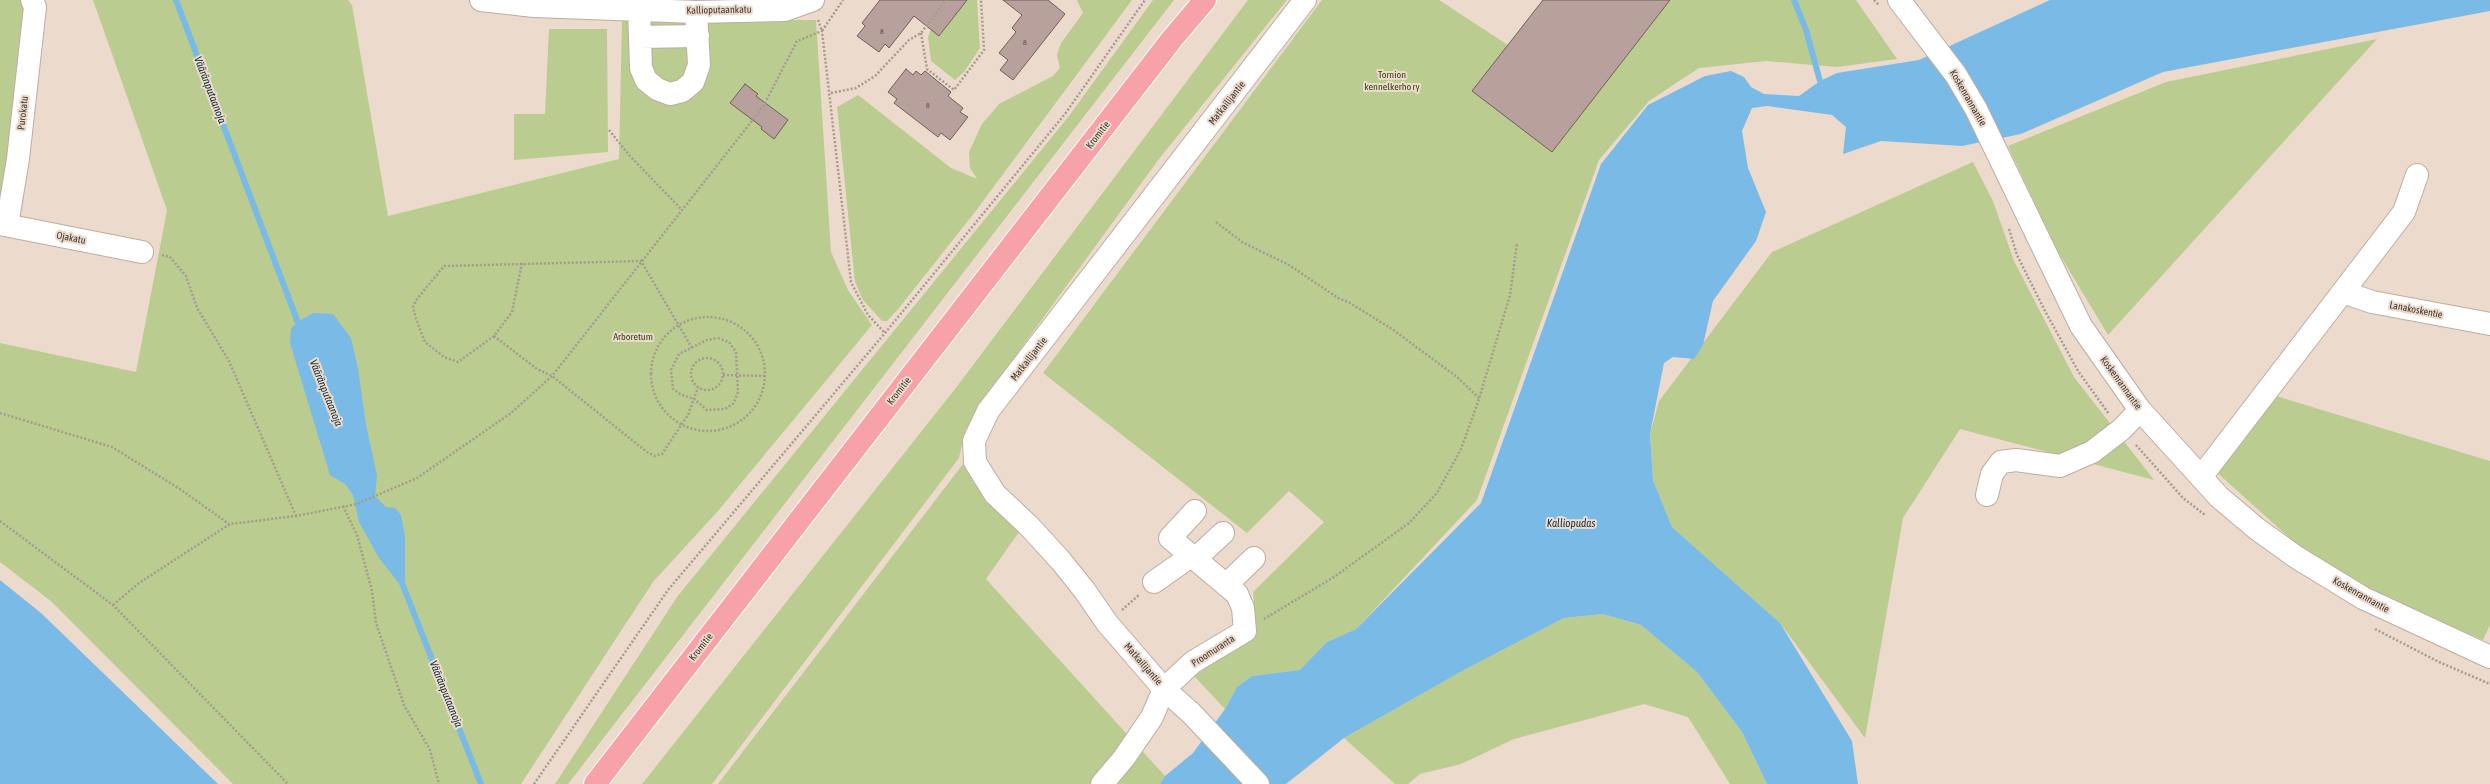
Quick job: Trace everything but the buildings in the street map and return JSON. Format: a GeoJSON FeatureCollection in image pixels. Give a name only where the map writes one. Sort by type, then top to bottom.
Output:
{"type":"FeatureCollection","features":[{"type":"Feature","properties":{"kind":"main road","name":"Kromitie"},"geometry":{"type":"LineString","coordinates":[[595,784],[1172,39],[1205,0]]}},
{"type":"Feature","properties":{"kind":"street","name":"Purokatu"},"geometry":{"type":"LineString","coordinates":[[3,225],[18,159],[35,7],[32,0]]}},
{"type":"Feature","properties":{"kind":"street","name":"Kallioputaankatu"},"geometry":{"type":"LineString","coordinates":[[480,0],[534,6],[696,12],[742,5],[785,10],[813,0]]}},
{"type":"Feature","properties":{"kind":"street","name":"Matkailijantie"},"geometry":{"type":"LineString","coordinates":[[1258,784],[1191,713],[1164,689],[1107,623],[1085,591],[1061,561],[1029,526],[995,494],[975,462],[974,441],[988,412],[1305,0]]}},
{"type":"Feature","properties":{"kind":"street","name":"Koskenrannantie"},"geometry":{"type":"LineString","coordinates":[[1901,2],[1956,75],[1976,110],[2081,326],[2140,410],[2219,497],[2257,529],[2296,557],[2363,598],[2490,657]]}},
{"type":"Feature","properties":{"kind":"street"},"geometry":{"type":"LineString","coordinates":[[639,9],[641,68],[646,80],[656,89],[670,94],[682,91],[693,82],[699,65],[696,12]]}},
{"type":"Feature","properties":{"kind":"street"},"geometry":{"type":"LineString","coordinates":[[640,37],[698,36]]}},
{"type":"Feature","properties":{"kind":"street"},"geometry":{"type":"LineString","coordinates":[[2201,477],[2231,435],[2404,212],[2417,175]]}},
{"type":"Feature","properties":{"kind":"street","name":"Ojakatu"},"geometry":{"type":"LineString","coordinates":[[3,225],[142,252]]}},
{"type":"Feature","properties":{"kind":"street","name":"Lanakoskentie"},"geometry":{"type":"LineString","coordinates":[[2343,292],[2372,302],[2490,324]]}},
{"type":"Feature","properties":{"kind":"street"},"geometry":{"type":"LineString","coordinates":[[1987,495],[1992,474],[2001,462],[2016,460],[2060,466],[2092,452],[2122,429],[2140,410]]}},
{"type":"Feature","properties":{"kind":"street"},"geometry":{"type":"LineString","coordinates":[[1195,511],[1170,538],[1237,594],[1243,608],[1245,631]]}},
{"type":"Feature","properties":{"kind":"street"},"geometry":{"type":"LineString","coordinates":[[1154,582],[1193,558],[1223,533]]}},
{"type":"Feature","properties":{"kind":"street"},"geometry":{"type":"LineString","coordinates":[[1226,585],[1254,558]]}},
{"type":"Feature","properties":{"kind":"street","name":"Proomuranta"},"geometry":{"type":"LineString","coordinates":[[1164,689],[1193,662],[1245,631]]}},
{"type":"Feature","properties":{"kind":"street"},"geometry":{"type":"LineString","coordinates":[[1102,784],[1124,758],[1152,717],[1164,689]]}},
{"type":"Feature","properties":{"kind":"path"},"geometry":{"type":"LineString","coordinates":[[831,93],[856,88],[875,76],[909,40],[921,33],[946,0]]}},
{"type":"Feature","properties":{"kind":"path"},"geometry":{"type":"LineString","coordinates":[[921,33],[927,69],[954,90],[984,50],[981,0]]}},
{"type":"Feature","properties":{"kind":"path"},"geometry":{"type":"LineString","coordinates":[[534,784],[668,590],[885,333],[1065,114],[1145,0]]}},
{"type":"Feature","properties":{"kind":"path"},"geometry":{"type":"LineString","coordinates":[[114,605],[139,583],[230,524],[296,516],[357,504],[417,478],[511,413],[552,376],[764,105],[797,41],[822,31],[831,93],[851,282],[868,315],[885,333]]}},
{"type":"Feature","properties":{"kind":"path"},"geometry":{"type":"LineString","coordinates":[[609,130],[634,160],[682,210]]}},
{"type":"Feature","properties":{"kind":"path"},"geometry":{"type":"LineString","coordinates":[[1216,222],[1242,242],[1289,265],[1338,298],[1350,303],[1392,329],[1452,373],[1480,399]]}},
{"type":"Feature","properties":{"kind":"path"},"geometry":{"type":"LineString","coordinates":[[1245,631],[1334,577],[1409,522],[1437,493],[1449,476],[1480,399],[1510,295],[1517,243]]}},
{"type":"Feature","properties":{"kind":"path"},"geometry":{"type":"LineString","coordinates":[[142,252],[170,257],[186,276],[197,308],[229,361],[296,516]]}},
{"type":"Feature","properties":{"kind":"path"},"geometry":{"type":"LineString","coordinates":[[522,263],[512,312],[494,336],[458,362],[444,358],[425,342],[413,307],[417,299],[444,266],[522,263],[641,261]]}},
{"type":"Feature","properties":{"kind":"path"},"geometry":{"type":"LineString","coordinates":[[641,261],[692,348]]}},
{"type":"Feature","properties":{"kind":"path"},"geometry":{"type":"LineString","coordinates":[[712,317],[729,321],[744,330],[756,343],[763,359],[765,376],[758,400],[752,411],[737,424],[720,430],[700,431],[682,426],[665,411],[658,402],[652,386],[651,368],[656,351],[665,337],[678,326],[700,318],[712,317]]}},
{"type":"Feature","properties":{"kind":"path"},"geometry":{"type":"LineString","coordinates":[[494,336],[538,369],[552,376],[654,456],[662,454],[682,426],[698,387]]}},
{"type":"Feature","properties":{"kind":"path"},"geometry":{"type":"LineString","coordinates":[[718,338],[729,342],[736,352],[738,364],[736,376],[738,392],[734,403],[725,410],[707,410],[694,399],[680,394],[673,389],[670,379],[674,362],[679,354],[692,348],[707,340],[718,338]]}},
{"type":"Feature","properties":{"kind":"path"},"geometry":{"type":"LineString","coordinates":[[711,359],[716,361],[723,370],[723,375],[720,384],[712,390],[698,387],[694,383],[691,373],[696,363],[700,360],[711,359]]}},
{"type":"Feature","properties":{"kind":"path"},"geometry":{"type":"LineString","coordinates":[[723,375],[765,376]]}},
{"type":"Feature","properties":{"kind":"path"},"geometry":{"type":"LineString","coordinates":[[0,413],[112,446],[180,489],[230,524]]}},
{"type":"Feature","properties":{"kind":"path"},"geometry":{"type":"LineString","coordinates":[[343,506],[357,535],[372,591],[376,623],[404,704],[430,750],[439,784]]}},
{"type":"Feature","properties":{"kind":"path"},"geometry":{"type":"LineString","coordinates":[[0,521],[114,605],[288,784]]}},
{"type":"Feature","properties":{"kind":"path"},"geometry":{"type":"LineString","coordinates":[[1107,623],[1154,582]]}},
{"type":"Feature","properties":{"kind":"green space"},"geometry":{"type":"Polygon","coordinates":[[[0,0],[43,0],[23,204],[0,201],[0,0]]]}},
{"type":"Feature","properties":{"kind":"green space","name":"Arboretum"},"geometry":{"type":"Polygon","coordinates":[[[93,0],[348,0],[352,5],[388,216],[619,159],[622,20],[816,20],[831,252],[848,290],[872,325],[718,511],[653,582],[521,784],[233,784],[52,602],[0,562],[0,343],[136,372],[167,210],[93,0]]]}},
{"type":"Feature","properties":{"kind":"green space"},"geometry":{"type":"Polygon","coordinates":[[[961,0],[977,0],[980,48],[964,72],[955,80],[931,61],[928,37],[931,29],[940,36],[964,3],[961,0]]]}},
{"type":"Feature","properties":{"kind":"green space"},"geometry":{"type":"Polygon","coordinates":[[[1077,0],[1132,0],[975,212],[899,308],[887,321],[882,321],[863,300],[855,282],[837,107],[858,95],[951,168],[977,179],[970,168],[969,152],[982,124],[999,104],[1053,76],[1060,68],[1057,55],[1061,43],[1083,13],[1077,0]]]}},
{"type":"Feature","properties":{"kind":"green space"},"geometry":{"type":"Polygon","coordinates":[[[1153,0],[1174,0],[568,784],[555,784],[677,597],[1069,116],[1153,0]]]}},
{"type":"Feature","properties":{"kind":"green space"},"geometry":{"type":"Polygon","coordinates":[[[1248,0],[1287,0],[1159,159],[981,403],[965,431],[959,458],[712,784],[642,784],[955,389],[1248,0]]]}},
{"type":"Feature","properties":{"kind":"green space","name":"Tornion kennelkerho ry"},"geometry":{"type":"Polygon","coordinates":[[[1322,0],[1439,0],[1508,45],[1552,152],[1670,0],[1856,0],[1897,59],[1837,67],[1766,61],[1699,68],[1649,101],[1599,160],[1477,500],[1356,629],[1327,642],[1301,670],[1252,676],[1237,687],[1225,709],[1194,676],[1257,634],[1253,592],[1324,522],[1289,491],[1247,533],[1043,373],[1322,0]]]}},
{"type":"Feature","properties":{"kind":"green space"},"geometry":{"type":"Polygon","coordinates":[[[549,29],[607,29],[608,152],[514,160],[514,114],[545,114],[549,29]]]}},
{"type":"Feature","properties":{"kind":"green space"},"geometry":{"type":"Polygon","coordinates":[[[2377,39],[2108,335],[2057,250],[2008,146],[2166,82],[2377,39]]]}},
{"type":"Feature","properties":{"kind":"green space"},"geometry":{"type":"Polygon","coordinates":[[[1973,162],[1993,201],[2014,261],[2074,377],[2154,480],[1960,429],[1903,518],[1865,738],[1780,623],[1672,527],[1653,480],[1650,434],[1659,401],[1772,252],[1973,162]]]}},
{"type":"Feature","properties":{"kind":"green space"},"geometry":{"type":"Polygon","coordinates":[[[2276,396],[2490,461],[2490,625],[2483,640],[2373,593],[2302,549],[2214,470],[2276,396]]]}},
{"type":"Feature","properties":{"kind":"green space"},"geometry":{"type":"Polygon","coordinates":[[[963,464],[1019,532],[986,579],[1165,776],[1160,784],[718,784],[963,464]]]}},
{"type":"Feature","properties":{"kind":"green space"},"geometry":{"type":"Polygon","coordinates":[[[1603,614],[1641,625],[1697,672],[1742,732],[1767,784],[1730,784],[1688,717],[1644,704],[1514,739],[1461,764],[1420,774],[1408,784],[1395,784],[1344,738],[1464,670],[1564,618],[1603,614]]]}},
{"type":"Feature","properties":{"kind":"water","name":"Kalliopudas"},"geometry":{"type":"Polygon","coordinates":[[[2050,0],[2490,0],[2490,11],[2163,72],[2021,134],[1962,146],[1881,141],[1843,154],[1846,127],[1832,115],[1767,106],[1752,108],[1742,131],[1748,168],[1766,212],[1756,241],[1713,301],[1703,345],[1694,359],[1673,357],[1664,363],[1650,434],[1653,480],[1672,527],[1780,623],[1852,741],[1858,784],[1767,784],[1742,732],[1697,672],[1641,625],[1603,614],[1564,618],[1464,670],[1344,738],[1286,784],[1160,784],[1165,776],[1193,753],[1225,709],[1237,687],[1252,676],[1300,670],[1327,642],[1356,629],[1481,503],[1601,164],[1648,105],[1705,76],[1731,71],[1744,77],[1751,87],[1764,94],[1799,96],[1820,81],[1837,73],[1919,60],[2050,0]]]}},
{"type":"Feature","properties":{"kind":"water"},"geometry":{"type":"Polygon","coordinates":[[[313,313],[333,314],[351,338],[358,368],[366,425],[377,475],[375,496],[386,507],[395,508],[401,515],[405,537],[405,591],[379,558],[359,522],[353,495],[345,484],[330,475],[290,343],[291,329],[297,322],[313,313]]]}},
{"type":"Feature","properties":{"kind":"water"},"geometry":{"type":"Polygon","coordinates":[[[0,580],[41,613],[218,784],[0,784],[0,580]]]}},
{"type":"Feature","properties":{"kind":"waterway","name":"Vääränputaanoja"},"geometry":{"type":"LineString","coordinates":[[176,0],[300,328]]}},
{"type":"Feature","properties":{"kind":"waterway"},"geometry":{"type":"LineString","coordinates":[[1794,0],[1806,30],[1820,81]]}},
{"type":"Feature","properties":{"kind":"waterway","name":"Vääränputaanoja"},"geometry":{"type":"LineString","coordinates":[[402,583],[481,784]]}}]}
